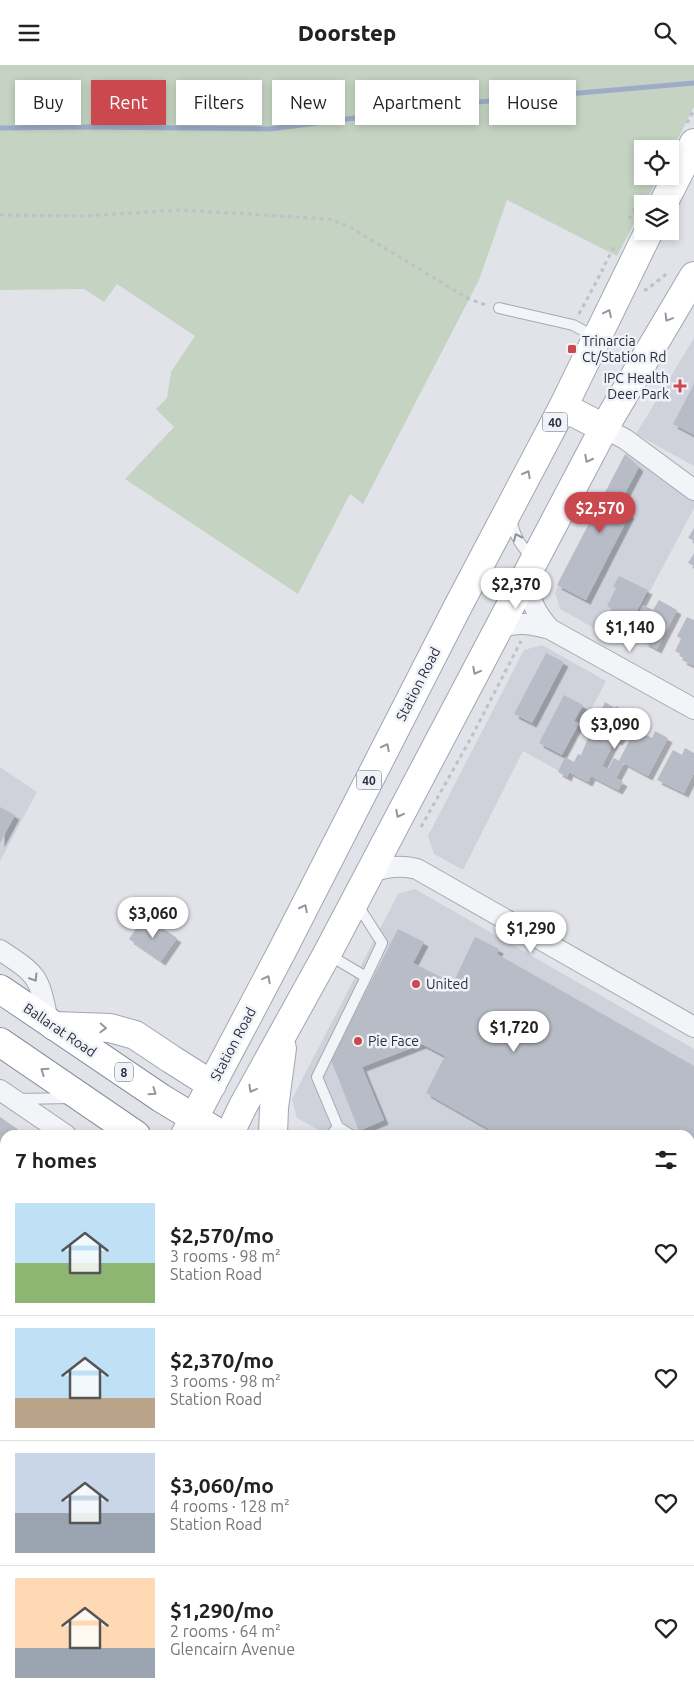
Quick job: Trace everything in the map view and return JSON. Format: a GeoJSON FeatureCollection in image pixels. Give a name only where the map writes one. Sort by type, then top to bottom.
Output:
{"type":"FeatureCollection","features":[{"type":"Feature","properties":{"kind":"main road"},"geometry":{"type":"LineString","coordinates":[[668,195],[694,143]]}},
{"type":"Feature","properties":{"kind":"main road","name":"Station Road"},"geometry":{"type":"LineString","coordinates":[[190,1126],[563,407],[585,331],[643,240]]}},
{"type":"Feature","properties":{"kind":"main road"},"geometry":{"type":"LineString","coordinates":[[231,1130],[327,954],[604,428],[694,276]]}},
{"type":"Feature","properties":{"kind":"main road"},"geometry":{"type":"LineString","coordinates":[[563,407],[604,428]]}},
{"type":"Feature","properties":{"kind":"main road","name":"Ballarat Road"},"geometry":{"type":"LineString","coordinates":[[0,989],[161,1098],[190,1126],[204,1130]]}},
{"type":"Feature","properties":{"kind":"main road"},"geometry":{"type":"LineString","coordinates":[[51,1023],[110,1028],[135,1035],[212,1085]]}},
{"type":"Feature","properties":{"kind":"main road"},"geometry":{"type":"LineString","coordinates":[[273,1130],[274,1108],[284,1031]]}},
{"type":"Feature","properties":{"kind":"main road"},"geometry":{"type":"LineString","coordinates":[[0,1042],[85,1098],[128,1130]]}},
{"type":"Feature","properties":{"kind":"street"},"geometry":{"type":"LineString","coordinates":[[604,428],[625,439],[694,490]]}},
{"type":"Feature","properties":{"kind":"street"},"geometry":{"type":"LineString","coordinates":[[532,567],[528,590],[540,618],[550,629]]}},
{"type":"Feature","properties":{"kind":"street"},"geometry":{"type":"LineString","coordinates":[[499,628],[509,624],[523,623],[550,629],[694,709]]}},
{"type":"Feature","properties":{"kind":"street"},"geometry":{"type":"LineString","coordinates":[[369,872],[404,866],[417,869],[694,1027]]}},
{"type":"Feature","properties":{"kind":"street"},"geometry":{"type":"LineString","coordinates":[[0,950],[27,967],[36,977],[51,1023]]}},
{"type":"Feature","properties":{"kind":"street"},"geometry":{"type":"LineString","coordinates":[[6,1094],[59,1130]]}},
{"type":"Feature","properties":{"kind":"lane"},"geometry":{"type":"LineString","coordinates":[[499,308],[585,331]]}},
{"type":"Feature","properties":{"kind":"lane"},"geometry":{"type":"LineString","coordinates":[[509,508],[514,531],[532,567]]}},
{"type":"Feature","properties":{"kind":"lane"},"geometry":{"type":"LineString","coordinates":[[334,1130],[317,1077],[382,943],[354,900]]}},
{"type":"Feature","properties":{"kind":"lane"},"geometry":{"type":"LineString","coordinates":[[327,954],[366,977]]}},
{"type":"Feature","properties":{"kind":"lane"},"geometry":{"type":"LineString","coordinates":[[6,1094],[85,1098]]}},
{"type":"Feature","properties":{"kind":"path"},"geometry":{"type":"LineString","coordinates":[[0,215],[83,216],[180,210],[329,219],[348,226],[469,299],[499,308]]}},
{"type":"Feature","properties":{"kind":"path"},"geometry":{"type":"LineString","coordinates":[[585,331],[602,270]]}},
{"type":"Feature","properties":{"kind":"shaded area","name":"IPC Health Deer Park"},"geometry":{"type":"Polygon","coordinates":[[[694,338],[694,466],[636,434],[694,338]]]}},
{"type":"Feature","properties":{"kind":"shaded area"},"geometry":{"type":"Polygon","coordinates":[[[629,449],[694,499],[694,508],[622,644],[560,609],[555,592],[629,449]]]}},
{"type":"Feature","properties":{"kind":"shaded area"},"geometry":{"type":"Polygon","coordinates":[[[542,645],[606,681],[559,771],[523,751],[463,870],[434,854],[428,836],[524,650],[542,645]]]}},
{"type":"Feature","properties":{"kind":"shaded area"},"geometry":{"type":"Polygon","coordinates":[[[0,767],[37,792],[0,861],[0,767]]]}},
{"type":"Feature","properties":{"kind":"shaded area"},"geometry":{"type":"Polygon","coordinates":[[[415,889],[694,1049],[694,1130],[319,1130],[297,1118],[292,1099],[398,894],[415,889]]]}},
{"type":"Feature","properties":{"kind":"shaded area"},"geometry":{"type":"Polygon","coordinates":[[[0,1117],[19,1130],[0,1130],[0,1117]]]}},
{"type":"Feature","properties":{"kind":"green space"},"geometry":{"type":"Polygon","coordinates":[[[0,65],[694,65],[694,107],[677,140],[634,140],[634,185],[654,185],[649,195],[634,195],[634,223],[617,256],[507,200],[479,280],[363,504],[350,494],[298,594],[125,479],[174,427],[156,409],[167,398],[171,372],[195,336],[117,284],[104,302],[84,289],[0,290],[0,65]]]}},
{"type":"Feature","properties":{"kind":"building"},"geometry":{"type":"Polygon","coordinates":[[[694,384],[694,435],[673,424],[694,384]]]}},
{"type":"Feature","properties":{"kind":"building"},"geometry":{"type":"Polygon","coordinates":[[[625,454],[639,467],[620,503],[630,508],[627,512],[630,514],[586,600],[557,585],[625,454]]]}},
{"type":"Feature","properties":{"kind":"building"},"geometry":{"type":"Polygon","coordinates":[[[694,528],[694,541],[688,538],[694,528]]]}},
{"type":"Feature","properties":{"kind":"building"},"geometry":{"type":"Polygon","coordinates":[[[694,553],[694,566],[688,563],[694,553]]]}},
{"type":"Feature","properties":{"kind":"building"},"geometry":{"type":"Polygon","coordinates":[[[619,576],[648,590],[628,628],[607,617],[611,608],[607,606],[616,588],[613,587],[619,576]]]}},
{"type":"Feature","properties":{"kind":"building"},"geometry":{"type":"Polygon","coordinates":[[[659,600],[677,610],[657,649],[644,642],[647,636],[631,628],[643,605],[653,610],[659,600]]]}},
{"type":"Feature","properties":{"kind":"building"},"geometry":{"type":"Polygon","coordinates":[[[687,617],[694,620],[694,666],[682,660],[684,656],[675,651],[681,639],[677,636],[687,617]]]}},
{"type":"Feature","properties":{"kind":"building"},"geometry":{"type":"Polygon","coordinates":[[[546,653],[564,662],[532,723],[514,714],[546,653]]]}},
{"type":"Feature","properties":{"kind":"building"},"geometry":{"type":"Polygon","coordinates":[[[564,695],[583,705],[574,721],[579,723],[562,755],[539,743],[564,695]]]}},
{"type":"Feature","properties":{"kind":"building"},"geometry":{"type":"Polygon","coordinates":[[[605,702],[615,708],[616,706],[628,712],[626,716],[633,720],[625,736],[622,735],[618,741],[615,740],[602,766],[608,769],[614,758],[619,761],[635,729],[652,738],[655,731],[668,738],[648,776],[624,763],[616,778],[623,782],[618,790],[591,776],[588,782],[569,772],[567,777],[558,772],[565,757],[574,762],[578,754],[581,755],[594,729],[599,731],[607,714],[601,711],[605,702]]]}},
{"type":"Feature","properties":{"kind":"building"},"geometry":{"type":"Polygon","coordinates":[[[685,748],[694,753],[694,773],[684,793],[657,780],[673,750],[682,755],[685,748]]]}},
{"type":"Feature","properties":{"kind":"building"},"geometry":{"type":"Polygon","coordinates":[[[0,807],[15,815],[0,843],[0,807]]]}},
{"type":"Feature","properties":{"kind":"building"},"geometry":{"type":"Polygon","coordinates":[[[145,916],[177,938],[161,961],[129,939],[145,916]]]}},
{"type":"Feature","properties":{"kind":"building"},"geometry":{"type":"Polygon","coordinates":[[[398,929],[424,942],[413,963],[453,983],[475,937],[499,949],[497,954],[694,1066],[694,1130],[490,1130],[426,1093],[445,1056],[422,1044],[362,1067],[384,1120],[359,1130],[331,1060],[398,929]]]}},
{"type":"Feature","properties":{"kind":"building"},"geometry":{"type":"Polygon","coordinates":[[[0,1117],[19,1130],[0,1130],[0,1117]]]}},
{"type":"Feature","properties":{"kind":"waterway"},"geometry":{"type":"LineString","coordinates":[[0,128],[270,129],[478,102],[694,83]]}},
{"type":"Feature","properties":{"kind":"place","name":"Trinarcia Ct/Station Rd"},"geometry":{"type":"Point","coordinates":[572,349]}},
{"type":"Feature","properties":{"kind":"place","name":"IPC Health Deer Park"},"geometry":{"type":"Point","coordinates":[680,386]}},
{"type":"Feature","properties":{"kind":"place","name":"United"},"geometry":{"type":"Point","coordinates":[416,984]}},
{"type":"Feature","properties":{"kind":"place","name":"Pie Face"},"geometry":{"type":"Point","coordinates":[358,1041]}}]}
